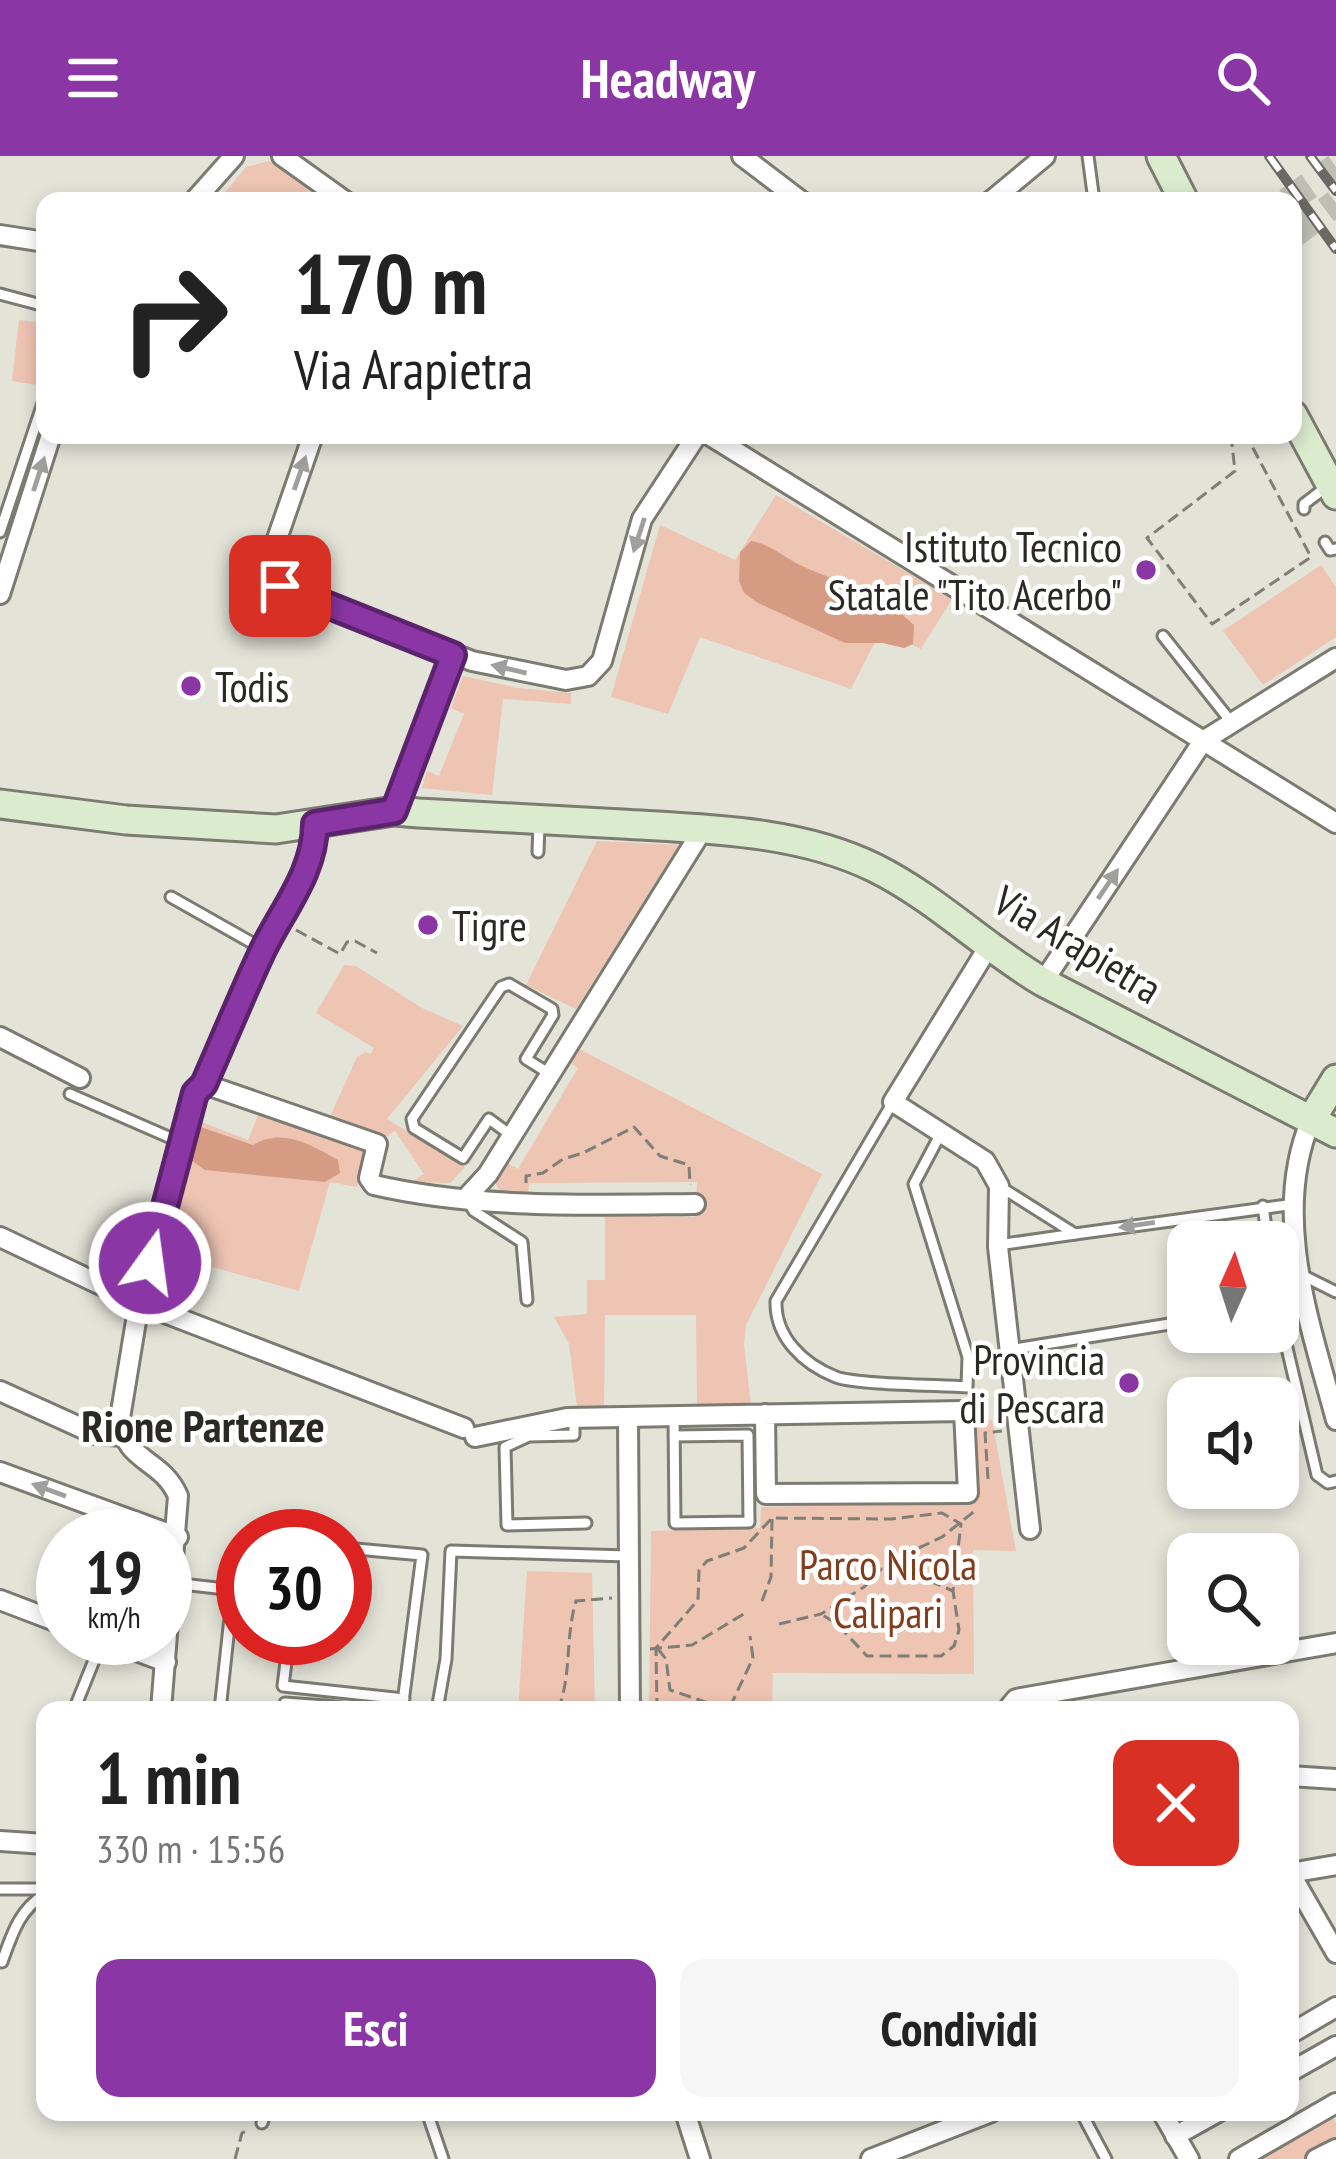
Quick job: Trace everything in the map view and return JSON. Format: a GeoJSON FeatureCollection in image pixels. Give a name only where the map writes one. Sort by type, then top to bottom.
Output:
{"type":"FeatureCollection","features":[{"type":"Feature","properties":{"kind":"street"},"geometry":{"type":"LineString","coordinates":[[202,192],[233,156]]}},
{"type":"Feature","properties":{"kind":"street"},"geometry":{"type":"LineString","coordinates":[[282,156],[332,192]]}},
{"type":"Feature","properties":{"kind":"street"},"geometry":{"type":"LineString","coordinates":[[1003,192],[1045,156]]}},
{"type":"Feature","properties":{"kind":"street"},"geometry":{"type":"LineString","coordinates":[[1157,156],[1162,192]]}},
{"type":"Feature","properties":{"kind":"street"},"geometry":{"type":"LineString","coordinates":[[1157,156],[1179,192]]}},
{"type":"Feature","properties":{"kind":"street"},"geometry":{"type":"LineString","coordinates":[[751,158],[776,192]]}},
{"type":"Feature","properties":{"kind":"street"},"geometry":{"type":"LineString","coordinates":[[0,235],[36,241]]}},
{"type":"Feature","properties":{"kind":"street"},"geometry":{"type":"LineString","coordinates":[[1302,432],[1333,490]]}},
{"type":"Feature","properties":{"kind":"street"},"geometry":{"type":"LineString","coordinates":[[0,593],[49,444]]}},
{"type":"Feature","properties":{"kind":"street"},"geometry":{"type":"LineString","coordinates":[[310,444],[269,562],[270,576],[280,586],[453,655],[549,679],[576,680],[593,672],[603,656],[642,520],[691,444]]}},
{"type":"Feature","properties":{"kind":"street"},"geometry":{"type":"LineString","coordinates":[[724,444],[1336,823]]}},
{"type":"Feature","properties":{"kind":"street"},"geometry":{"type":"LineString","coordinates":[[1301,444],[1312,451]]}},
{"type":"Feature","properties":{"kind":"street"},"geometry":{"type":"LineString","coordinates":[[394,811],[453,655]]}},
{"type":"Feature","properties":{"kind":"street"},"geometry":{"type":"LineString","coordinates":[[1043,982],[1203,741],[1336,658]]}},
{"type":"Feature","properties":{"kind":"street","name":"Via Arapietra"},"geometry":{"type":"LineString","coordinates":[[0,804],[126,820],[276,829],[394,811],[704,829],[801,842],[842,854],[904,884],[1043,982],[1324,1126]]}},
{"type":"Feature","properties":{"kind":"street"},"geometry":{"type":"LineString","coordinates":[[178,1509],[170,1478],[130,1449],[122,1436],[120,1418],[140,1304],[195,1093],[204,1084],[263,950],[304,876],[315,824]]}},
{"type":"Feature","properties":{"kind":"street"},"geometry":{"type":"LineString","coordinates":[[465,1205],[704,829]]}},
{"type":"Feature","properties":{"kind":"street"},"geometry":{"type":"LineString","coordinates":[[989,946],[893,1102],[985,1161],[999,1186],[998,1244],[1030,1529]]}},
{"type":"Feature","properties":{"kind":"street"},"geometry":{"type":"LineString","coordinates":[[0,1037],[75,1086]]}},
{"type":"Feature","properties":{"kind":"street"},"geometry":{"type":"LineString","coordinates":[[1296,1221],[1304,1139],[1324,1126],[1336,1078]]}},
{"type":"Feature","properties":{"kind":"street"},"geometry":{"type":"LineString","coordinates":[[204,1084],[377,1144],[365,1183],[465,1205],[501,1201],[692,1204]]}},
{"type":"Feature","properties":{"kind":"street"},"geometry":{"type":"LineString","coordinates":[[484,1178],[491,1194],[501,1201]]}},
{"type":"Feature","properties":{"kind":"street"},"geometry":{"type":"LineString","coordinates":[[0,1237],[140,1304],[470,1432],[574,1418],[628,1419],[674,1427],[765,1414],[964,1411],[968,1493],[766,1494],[765,1414]]}},
{"type":"Feature","properties":{"kind":"street"},"geometry":{"type":"LineString","coordinates":[[1299,1274],[1336,1420]]}},
{"type":"Feature","properties":{"kind":"street"},"geometry":{"type":"LineString","coordinates":[[0,1391],[95,1434],[122,1436]]}},
{"type":"Feature","properties":{"kind":"street"},"geometry":{"type":"LineString","coordinates":[[628,1419],[630,1701]]}},
{"type":"Feature","properties":{"kind":"street"},"geometry":{"type":"LineString","coordinates":[[0,1472],[101,1509]]}},
{"type":"Feature","properties":{"kind":"street"},"geometry":{"type":"LineString","coordinates":[[0,1600],[36,1614]]}},
{"type":"Feature","properties":{"kind":"street"},"geometry":{"type":"LineString","coordinates":[[1014,1701],[1336,1643]]}},
{"type":"Feature","properties":{"kind":"street"},"geometry":{"type":"LineString","coordinates":[[162,1701],[166,1665]]}},
{"type":"Feature","properties":{"kind":"street"},"geometry":{"type":"LineString","coordinates":[[1299,1777],[1336,1779]]}},
{"type":"Feature","properties":{"kind":"street"},"geometry":{"type":"LineString","coordinates":[[0,1841],[36,1843]]}},
{"type":"Feature","properties":{"kind":"street"},"geometry":{"type":"LineString","coordinates":[[1299,1871],[1336,1864]]}},
{"type":"Feature","properties":{"kind":"street"},"geometry":{"type":"LineString","coordinates":[[1299,1889],[1336,1953]]}},
{"type":"Feature","properties":{"kind":"street"},"geometry":{"type":"LineString","coordinates":[[1299,2029],[1336,2007]]}},
{"type":"Feature","properties":{"kind":"street"},"geometry":{"type":"LineString","coordinates":[[1299,2067],[1336,2046]]}},
{"type":"Feature","properties":{"kind":"street"},"geometry":{"type":"LineString","coordinates":[[1238,2159],[1336,2103]]}},
{"type":"Feature","properties":{"kind":"street"},"geometry":{"type":"LineString","coordinates":[[688,2121],[700,2159]]}},
{"type":"Feature","properties":{"kind":"street"},"geometry":{"type":"LineString","coordinates":[[871,2159],[925,2149],[975,2121]]}},
{"type":"Feature","properties":{"kind":"street"},"geometry":{"type":"LineString","coordinates":[[1167,2121],[1189,2159]]}},
{"type":"Feature","properties":{"kind":"street"},"geometry":{"type":"LineString","coordinates":[[1175,2136],[1202,2121]]}},
{"type":"Feature","properties":{"kind":"street"},"geometry":{"type":"LineString","coordinates":[[1281,2121],[1287,2131]]}},
{"type":"Feature","properties":{"kind":"street"},"geometry":{"type":"LineString","coordinates":[[1316,2159],[1336,2149]]}},
{"type":"Feature","properties":{"kind":"lane"},"geometry":{"type":"LineString","coordinates":[[1088,156],[1093,192]]}},
{"type":"Feature","properties":{"kind":"lane"},"geometry":{"type":"LineString","coordinates":[[0,293],[36,303]]}},
{"type":"Feature","properties":{"kind":"lane"},"geometry":{"type":"LineString","coordinates":[[0,532],[36,424]]}},
{"type":"Feature","properties":{"kind":"lane"},"geometry":{"type":"LineString","coordinates":[[1304,508],[1308,500],[1333,490]]}},
{"type":"Feature","properties":{"kind":"lane"},"geometry":{"type":"LineString","coordinates":[[1325,542],[1330,550],[1336,549]]}},
{"type":"Feature","properties":{"kind":"lane"},"geometry":{"type":"LineString","coordinates":[[1163,636],[1232,723]]}},
{"type":"Feature","properties":{"kind":"lane"},"geometry":{"type":"LineString","coordinates":[[538,852],[540,820]]}},
{"type":"Feature","properties":{"kind":"lane"},"geometry":{"type":"LineString","coordinates":[[170,897],[263,950]]}},
{"type":"Feature","properties":{"kind":"lane"},"geometry":{"type":"LineString","coordinates":[[512,1136],[489,1119],[464,1158],[414,1128],[412,1119],[501,987],[509,984],[552,1009],[553,1015],[526,1059],[550,1073]]}},
{"type":"Feature","properties":{"kind":"lane"},"geometry":{"type":"LineString","coordinates":[[75,1086],[180,1142]]}},
{"type":"Feature","properties":{"kind":"lane"},"geometry":{"type":"LineString","coordinates":[[893,1102],[776,1301],[780,1331],[802,1356],[838,1378],[967,1387],[968,1357],[914,1184],[941,1132]]}},
{"type":"Feature","properties":{"kind":"lane"},"geometry":{"type":"LineString","coordinates":[[999,1186],[1076,1234]]}},
{"type":"Feature","properties":{"kind":"lane"},"geometry":{"type":"LineString","coordinates":[[998,1244],[1295,1204]]}},
{"type":"Feature","properties":{"kind":"lane"},"geometry":{"type":"LineString","coordinates":[[465,1205],[521,1242],[527,1300]]}},
{"type":"Feature","properties":{"kind":"lane"},"geometry":{"type":"LineString","coordinates":[[1263,1206],[1265,1221]]}},
{"type":"Feature","properties":{"kind":"lane"},"geometry":{"type":"LineString","coordinates":[[1299,1274],[1336,1292]]}},
{"type":"Feature","properties":{"kind":"lane"},"geometry":{"type":"LineString","coordinates":[[1299,1298],[1303,1297]]}},
{"type":"Feature","properties":{"kind":"lane"},"geometry":{"type":"LineString","coordinates":[[1008,1350],[1167,1324]]}},
{"type":"Feature","properties":{"kind":"lane"},"geometry":{"type":"LineString","coordinates":[[1289,1353],[1317,1475],[1328,1483],[1336,1481]]}},
{"type":"Feature","properties":{"kind":"lane"},"geometry":{"type":"LineString","coordinates":[[574,1418],[574,1436],[529,1436],[506,1447],[507,1525],[586,1523]]}},
{"type":"Feature","properties":{"kind":"lane"},"geometry":{"type":"LineString","coordinates":[[674,1427],[748,1436],[748,1522],[675,1523],[674,1427]]}},
{"type":"Feature","properties":{"kind":"lane"},"geometry":{"type":"LineString","coordinates":[[372,1550],[422,1555],[404,1701]]}},
{"type":"Feature","properties":{"kind":"lane"},"geometry":{"type":"LineString","coordinates":[[439,1701],[446,1658],[451,1551],[628,1556]]}},
{"type":"Feature","properties":{"kind":"lane"},"geometry":{"type":"LineString","coordinates":[[78,1701],[92,1665]]}},
{"type":"Feature","properties":{"kind":"lane"},"geometry":{"type":"LineString","coordinates":[[221,1701],[227,1665]]}},
{"type":"Feature","properties":{"kind":"lane"},"geometry":{"type":"LineString","coordinates":[[286,1665],[283,1686],[378,1701]]}},
{"type":"Feature","properties":{"kind":"lane"},"geometry":{"type":"LineString","coordinates":[[0,1889],[36,1891]]}},
{"type":"Feature","properties":{"kind":"lane"},"geometry":{"type":"LineString","coordinates":[[2,1962],[17,1921],[36,1901]]}},
{"type":"Feature","properties":{"kind":"lane"},"geometry":{"type":"LineString","coordinates":[[435,2121],[443,2159]]}},
{"type":"Feature","properties":{"kind":"lane"},"geometry":{"type":"LineString","coordinates":[[1086,2121],[1106,2159]]}},
{"type":"Feature","properties":{"kind":"path"},"geometry":{"type":"LineString","coordinates":[[1232,444],[1235,471],[1147,538],[1211,624],[1311,557],[1251,444]]}},
{"type":"Feature","properties":{"kind":"path"},"geometry":{"type":"LineString","coordinates":[[278,921],[340,953],[347,942],[355,941],[377,953]]}},
{"type":"Feature","properties":{"kind":"path"},"geometry":{"type":"LineString","coordinates":[[525,1203],[526,1175],[543,1173],[634,1126],[660,1156],[689,1165],[692,1204]]}},
{"type":"Feature","properties":{"kind":"path"},"geometry":{"type":"LineString","coordinates":[[986,1433],[986,1494]]}},
{"type":"Feature","properties":{"kind":"path"},"geometry":{"type":"LineString","coordinates":[[762,1601],[771,1577],[772,1518],[766,1494]]}},
{"type":"Feature","properties":{"kind":"path"},"geometry":{"type":"LineString","coordinates":[[778,1624],[821,1614],[864,1587],[887,1563],[961,1524],[981,1505]]}},
{"type":"Feature","properties":{"kind":"path"},"geometry":{"type":"LineString","coordinates":[[656,1701],[653,1648],[698,1600],[699,1570],[707,1562],[745,1548],[772,1518],[891,1519],[942,1513],[961,1524]]}},
{"type":"Feature","properties":{"kind":"path"},"geometry":{"type":"LineString","coordinates":[[821,1614],[837,1624],[867,1657],[940,1656],[954,1646],[959,1630],[952,1591],[961,1524]]}},
{"type":"Feature","properties":{"kind":"path"},"geometry":{"type":"LineString","coordinates":[[912,1552],[918,1576],[952,1591]]}},
{"type":"Feature","properties":{"kind":"path"},"geometry":{"type":"LineString","coordinates":[[561,1701],[568,1684],[569,1623],[576,1601],[629,1598]]}},
{"type":"Feature","properties":{"kind":"path"},"geometry":{"type":"LineString","coordinates":[[653,1648],[692,1645],[747,1612]]}},
{"type":"Feature","properties":{"kind":"path"},"geometry":{"type":"LineString","coordinates":[[733,1701],[753,1658],[750,1636]]}},
{"type":"Feature","properties":{"kind":"path"},"geometry":{"type":"LineString","coordinates":[[653,1648],[666,1659],[670,1690],[702,1701]]}},
{"type":"Feature","properties":{"kind":"path"},"geometry":{"type":"LineString","coordinates":[[235,2159],[242,2133]]}},
{"type":"Feature","properties":{"kind":"green space"},"geometry":{"type":"Polygon","coordinates":[[[269,161],[311,187],[307,192],[225,192],[246,167],[269,161]]]}},
{"type":"Feature","properties":{"kind":"green space"},"geometry":{"type":"Polygon","coordinates":[[[19,320],[36,322],[36,385],[12,381],[19,320]]]}},
{"type":"Feature","properties":{"kind":"green space"},"geometry":{"type":"Polygon","coordinates":[[[776,495],[952,599],[921,649],[881,630],[851,689],[700,637],[668,714],[611,697],[660,525],[735,560],[776,495]]]}},
{"type":"Feature","properties":{"kind":"green space"},"geometry":{"type":"Polygon","coordinates":[[[1321,565],[1336,587],[1336,637],[1263,685],[1223,631],[1321,565]]]}},
{"type":"Feature","properties":{"kind":"green space"},"geometry":{"type":"Polygon","coordinates":[[[463,676],[571,693],[571,704],[503,699],[492,795],[422,788],[427,771],[439,776],[464,714],[451,708],[463,676]]]}},
{"type":"Feature","properties":{"kind":"green space"},"geometry":{"type":"Polygon","coordinates":[[[597,841],[679,845],[576,1009],[526,985],[597,841]]]}},
{"type":"Feature","properties":{"kind":"green space"},"geometry":{"type":"Polygon","coordinates":[[[344,965],[356,966],[422,1008],[463,1026],[387,1119],[465,1167],[450,1183],[412,1182],[424,1174],[395,1131],[384,1138],[380,1133],[377,1139],[329,1119],[357,1057],[374,1048],[316,1013],[344,965]]]}},
{"type":"Feature","properties":{"kind":"green space"},"geometry":{"type":"Polygon","coordinates":[[[575,1047],[822,1174],[746,1325],[751,1405],[697,1407],[696,1315],[605,1315],[604,1413],[578,1414],[569,1344],[554,1317],[587,1314],[587,1280],[605,1280],[605,1215],[695,1217],[697,1182],[529,1183],[528,1195],[500,1191],[494,1181],[505,1162],[518,1169],[578,1068],[567,1060],[575,1047]]]}},
{"type":"Feature","properties":{"kind":"green space"},"geometry":{"type":"Polygon","coordinates":[[[261,1108],[370,1146],[357,1187],[330,1182],[299,1291],[165,1254],[194,1119],[248,1140],[261,1108]],[[201,1127],[240,1173],[325,1182],[253,1145],[201,1127]]]}},
{"type":"Feature","properties":{"kind":"green space","name":"Parco Nicola Calipari"},"geometry":{"type":"Polygon","coordinates":[[[975,1419],[992,1420],[1016,1551],[973,1550],[974,1674],[773,1673],[772,1701],[649,1701],[651,1531],[760,1528],[761,1507],[975,1503],[975,1419]]]}},
{"type":"Feature","properties":{"kind":"green space"},"geometry":{"type":"Polygon","coordinates":[[[527,1571],[592,1573],[595,1701],[519,1701],[527,1571]]]}},
{"type":"Feature","properties":{"kind":"green space"},"geometry":{"type":"Polygon","coordinates":[[[1332,2115],[1336,2143],[1306,2159],[1252,2159],[1332,2115]]]}},
{"type":"Feature","properties":{"kind":"shaded area"},"geometry":{"type":"Polygon","coordinates":[[[751,541],[889,606],[914,625],[913,644],[904,648],[845,643],[758,603],[744,593],[739,581],[740,552],[751,541]]]}},
{"type":"Feature","properties":{"kind":"shaded area"},"geometry":{"type":"Polygon","coordinates":[[[201,1127],[253,1145],[275,1138],[296,1140],[338,1160],[340,1173],[325,1182],[205,1170],[191,1160],[192,1138],[201,1127]]]}},
{"type":"Feature","properties":{"kind":"tunnel"},"geometry":{"type":"LineString","coordinates":[[1300,192],[1336,167]]}},
{"type":"Feature","properties":{"kind":"tunnel"},"geometry":{"type":"LineString","coordinates":[[1302,228],[1336,203]]}},
{"type":"Feature","properties":{"kind":"railway"},"geometry":{"type":"LineString","coordinates":[[1269,156],[1295,192]]}},
{"type":"Feature","properties":{"kind":"railway"},"geometry":{"type":"LineString","coordinates":[[1310,156],[1336,191]]}},
{"type":"Feature","properties":{"kind":"railway"},"geometry":{"type":"LineString","coordinates":[[1302,202],[1336,249]]}},
{"type":"Feature","properties":{"kind":"place","name":"Istituto Tecnico Statale \"Tito Acerbo\""},"geometry":{"type":"Point","coordinates":[1146,570]}},
{"type":"Feature","properties":{"kind":"place","name":"Todis"},"geometry":{"type":"Point","coordinates":[191,686]}},
{"type":"Feature","properties":{"kind":"place","name":"Tigre"},"geometry":{"type":"Point","coordinates":[428,925]}},
{"type":"Feature","properties":{"kind":"place","name":"Provincia di Pescara"},"geometry":{"type":"Point","coordinates":[1129,1383]}},
{"type":"Feature","properties":{"kind":"district","name":"Rione Partenze"},"geometry":{"type":"Point","coordinates":[203,1425]}},
{"type":"Feature","properties":{"kind":"route"},"geometry":{"type":"LineString","coordinates":[[150,1263],[195,1093],[204,1084],[263,950],[304,876],[315,824],[394,811],[453,655],[280,586]]}}]}
